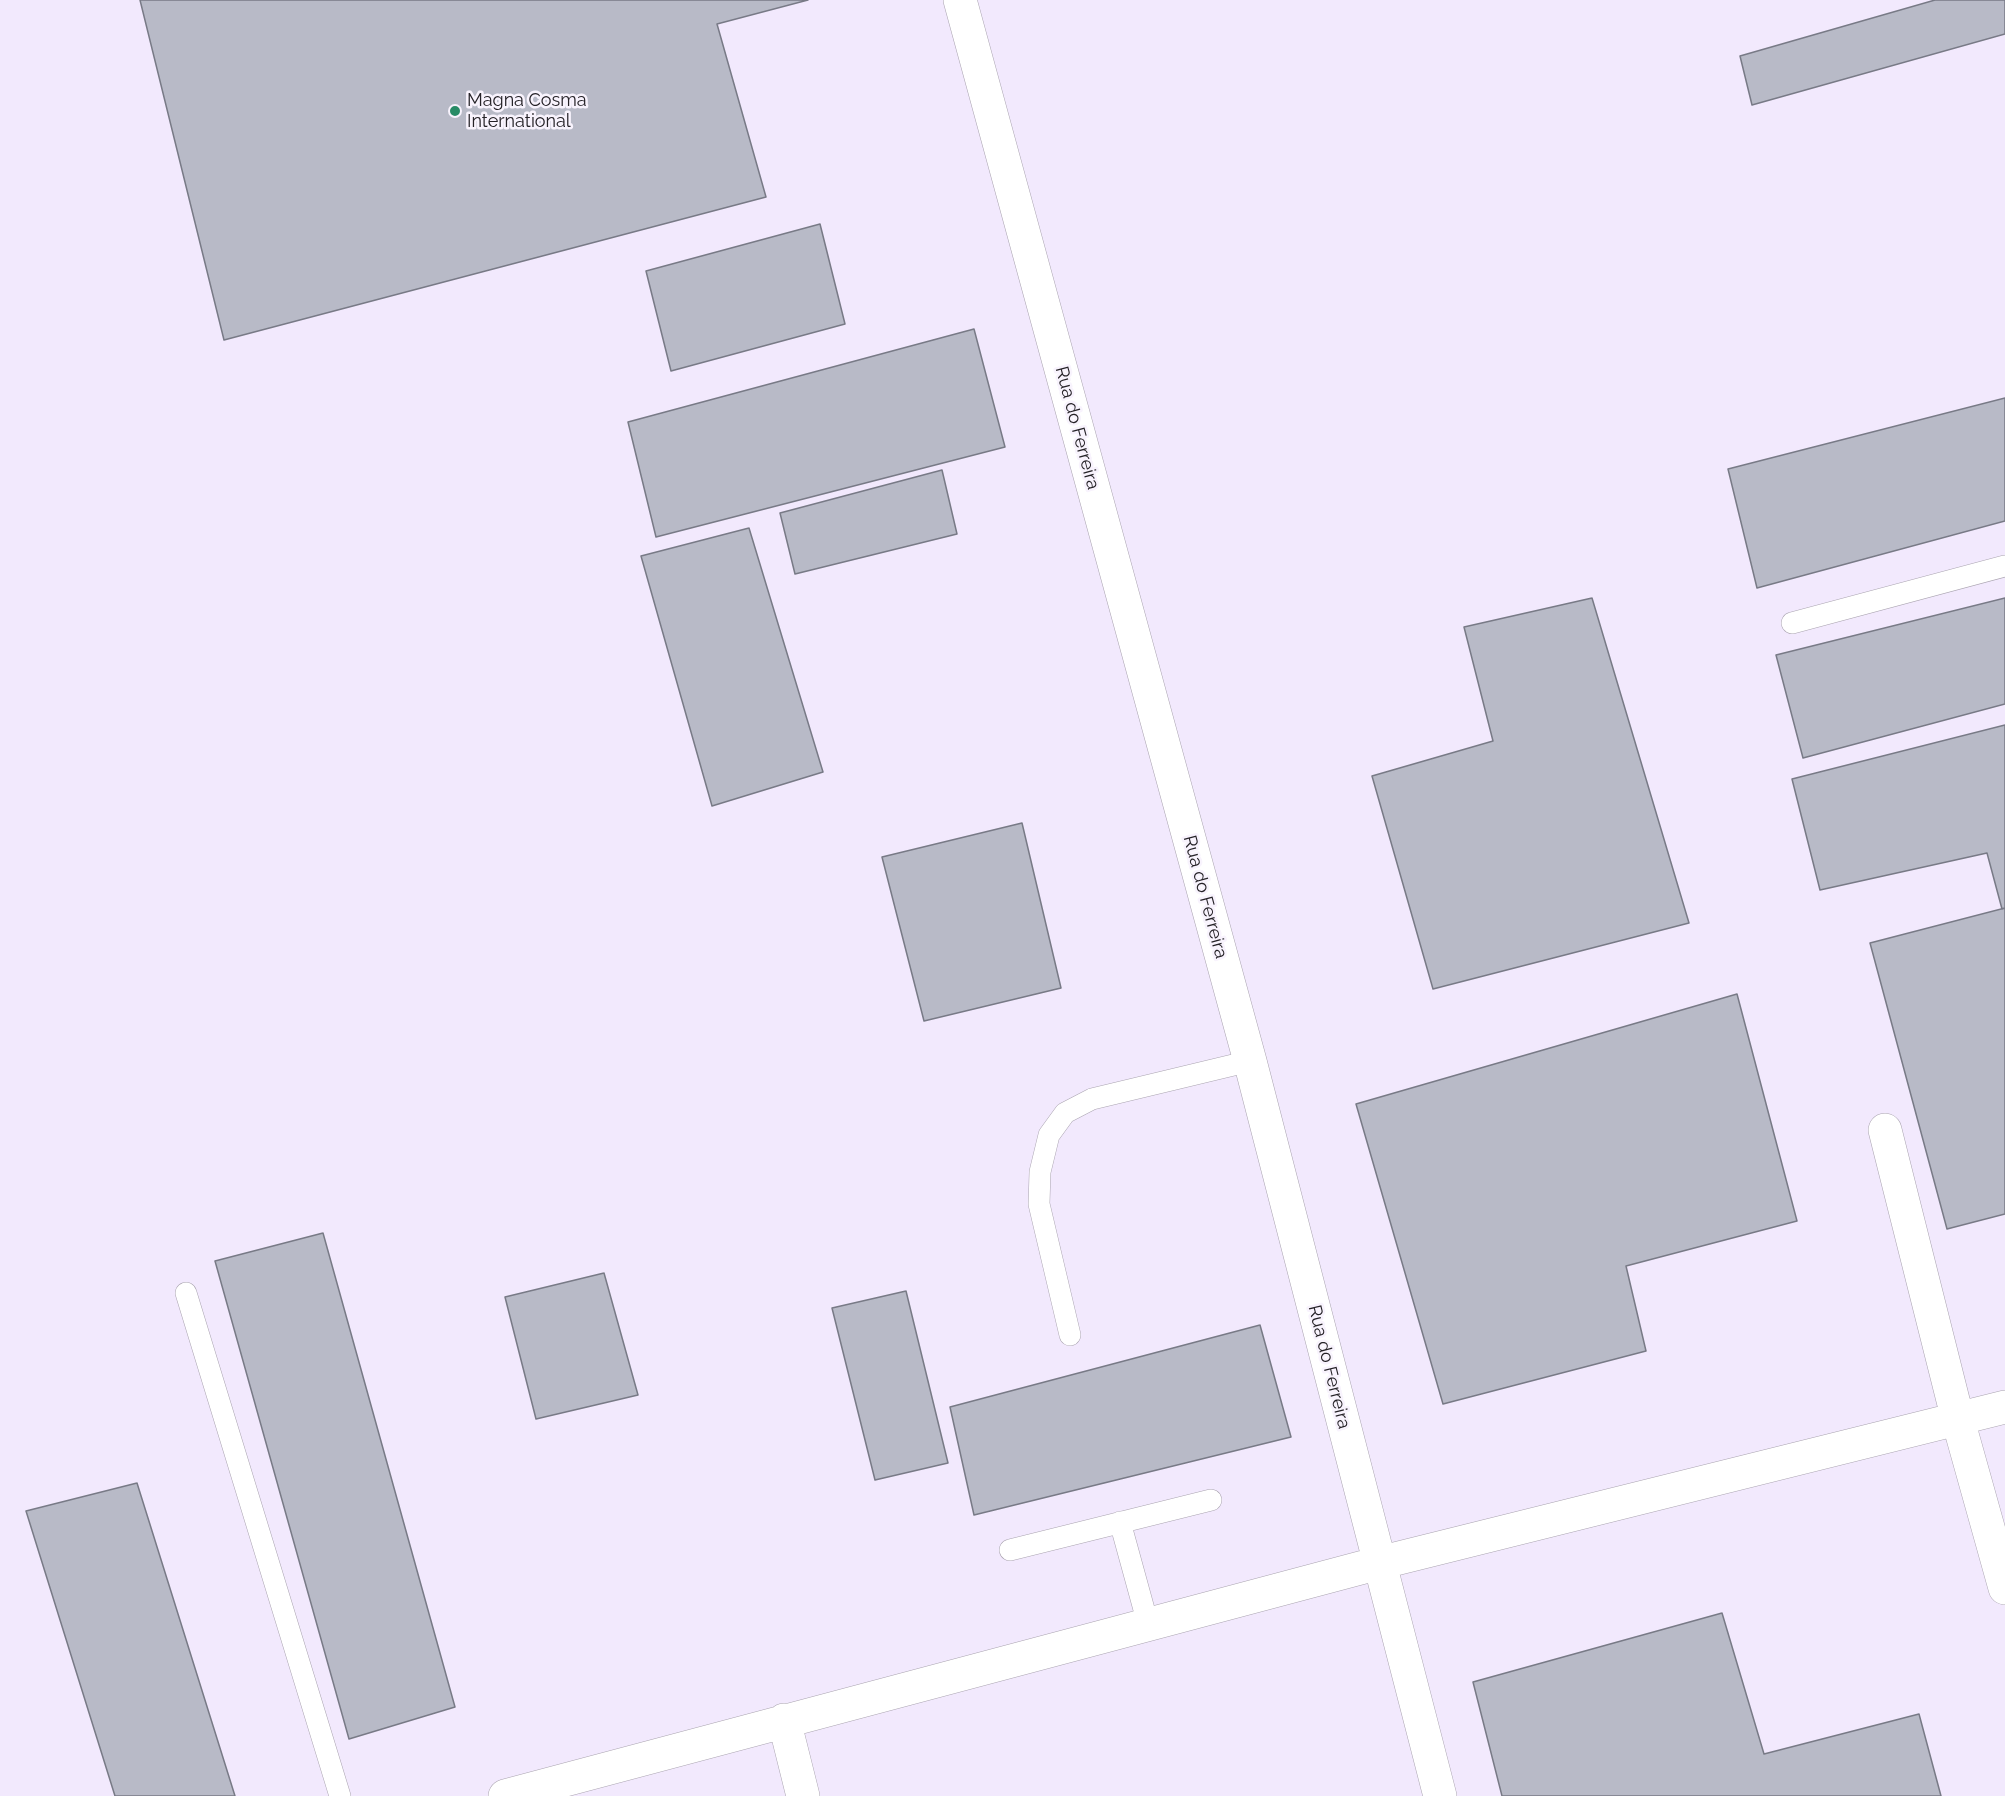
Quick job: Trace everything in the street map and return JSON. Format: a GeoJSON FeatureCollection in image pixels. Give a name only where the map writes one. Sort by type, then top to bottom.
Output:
{"type":"FeatureCollection","features":[{"type":"Feature","properties":{"kind":"street","name":"Rua do Ferreira"},"geometry":{"type":"LineString","coordinates":[[960,0],[1250,1061],[1440,1796]]}},
{"type":"Feature","properties":{"kind":"street"},"geometry":{"type":"LineString","coordinates":[[1885,1130],[1958,1420],[2005,1588]]}},
{"type":"Feature","properties":{"kind":"street"},"geometry":{"type":"LineString","coordinates":[[505,1796],[1379,1563],[2005,1407]]}},
{"type":"Feature","properties":{"kind":"street"},"geometry":{"type":"LineString","coordinates":[[784,1720],[803,1796]]}},
{"type":"Feature","properties":{"kind":"lane"},"geometry":{"type":"LineString","coordinates":[[1792,623],[2005,566]]}},
{"type":"Feature","properties":{"kind":"lane"},"geometry":{"type":"LineString","coordinates":[[1070,1335],[1039,1204],[1040,1172],[1050,1135],[1065,1113],[1092,1099],[1250,1061]]}},
{"type":"Feature","properties":{"kind":"lane"},"geometry":{"type":"LineString","coordinates":[[186,1293],[340,1796]]}},
{"type":"Feature","properties":{"kind":"lane"},"geometry":{"type":"LineString","coordinates":[[1010,1550],[1211,1500]]}},
{"type":"Feature","properties":{"kind":"lane"},"geometry":{"type":"LineString","coordinates":[[1120,1522],[1148,1624]]}},
{"type":"Feature","properties":{"kind":"shaded area"},"geometry":{"type":"Polygon","coordinates":[[[0,0],[2005,0],[2005,1796],[0,1796],[0,0]]]}},
{"type":"Feature","properties":{"kind":"building","name":"Magna Cosma International"},"geometry":{"type":"Polygon","coordinates":[[[140,0],[808,0],[717,24],[766,197],[224,340],[140,0]]]}},
{"type":"Feature","properties":{"kind":"building"},"geometry":{"type":"Polygon","coordinates":[[[1935,0],[2005,0],[2005,34],[1752,105],[1740,56],[1935,0]]]}},
{"type":"Feature","properties":{"kind":"building"},"geometry":{"type":"Polygon","coordinates":[[[820,224],[845,324],[671,371],[646,271],[820,224]]]}},
{"type":"Feature","properties":{"kind":"building"},"geometry":{"type":"Polygon","coordinates":[[[974,329],[1005,447],[656,537],[628,422],[974,329]]]}},
{"type":"Feature","properties":{"kind":"building"},"geometry":{"type":"Polygon","coordinates":[[[2005,398],[2005,521],[1757,588],[1728,469],[2005,398]]]}},
{"type":"Feature","properties":{"kind":"building"},"geometry":{"type":"Polygon","coordinates":[[[942,470],[957,534],[795,574],[780,513],[942,470]]]}},
{"type":"Feature","properties":{"kind":"building"},"geometry":{"type":"Polygon","coordinates":[[[749,528],[823,772],[712,806],[641,556],[749,528]]]}},
{"type":"Feature","properties":{"kind":"building"},"geometry":{"type":"Polygon","coordinates":[[[1592,598],[1689,923],[1433,989],[1372,776],[1493,741],[1464,627],[1592,598]]]}},
{"type":"Feature","properties":{"kind":"building"},"geometry":{"type":"Polygon","coordinates":[[[2005,598],[2005,704],[1803,758],[1776,655],[2005,598]]]}},
{"type":"Feature","properties":{"kind":"building"},"geometry":{"type":"Polygon","coordinates":[[[2005,725],[2005,908],[2002,909],[1987,853],[1820,890],[1792,779],[2005,725]]]}},
{"type":"Feature","properties":{"kind":"building"},"geometry":{"type":"Polygon","coordinates":[[[1022,823],[1061,988],[924,1021],[882,857],[1022,823]]]}},
{"type":"Feature","properties":{"kind":"building"},"geometry":{"type":"Polygon","coordinates":[[[2005,908],[2005,1214],[1947,1229],[1870,943],[2005,908]]]}},
{"type":"Feature","properties":{"kind":"building"},"geometry":{"type":"Polygon","coordinates":[[[1737,994],[1797,1221],[1626,1266],[1646,1351],[1443,1404],[1356,1104],[1737,994]]]}},
{"type":"Feature","properties":{"kind":"building"},"geometry":{"type":"Polygon","coordinates":[[[323,1233],[455,1707],[349,1739],[215,1261],[323,1233]]]}},
{"type":"Feature","properties":{"kind":"building"},"geometry":{"type":"Polygon","coordinates":[[[604,1273],[638,1395],[536,1419],[505,1297],[604,1273]]]}},
{"type":"Feature","properties":{"kind":"building"},"geometry":{"type":"Polygon","coordinates":[[[906,1291],[948,1463],[875,1480],[832,1308],[906,1291]]]}},
{"type":"Feature","properties":{"kind":"building"},"geometry":{"type":"Polygon","coordinates":[[[1260,1325],[1291,1437],[974,1515],[950,1407],[1260,1325]]]}},
{"type":"Feature","properties":{"kind":"building"},"geometry":{"type":"Polygon","coordinates":[[[137,1483],[235,1796],[115,1796],[26,1511],[137,1483]]]}},
{"type":"Feature","properties":{"kind":"building"},"geometry":{"type":"Polygon","coordinates":[[[1722,1613],[1764,1754],[1919,1714],[1941,1796],[1502,1796],[1473,1682],[1722,1613]]]}},
{"type":"Feature","properties":{"kind":"place","name":"Magna Cosma International"},"geometry":{"type":"Point","coordinates":[455,111]}}]}
